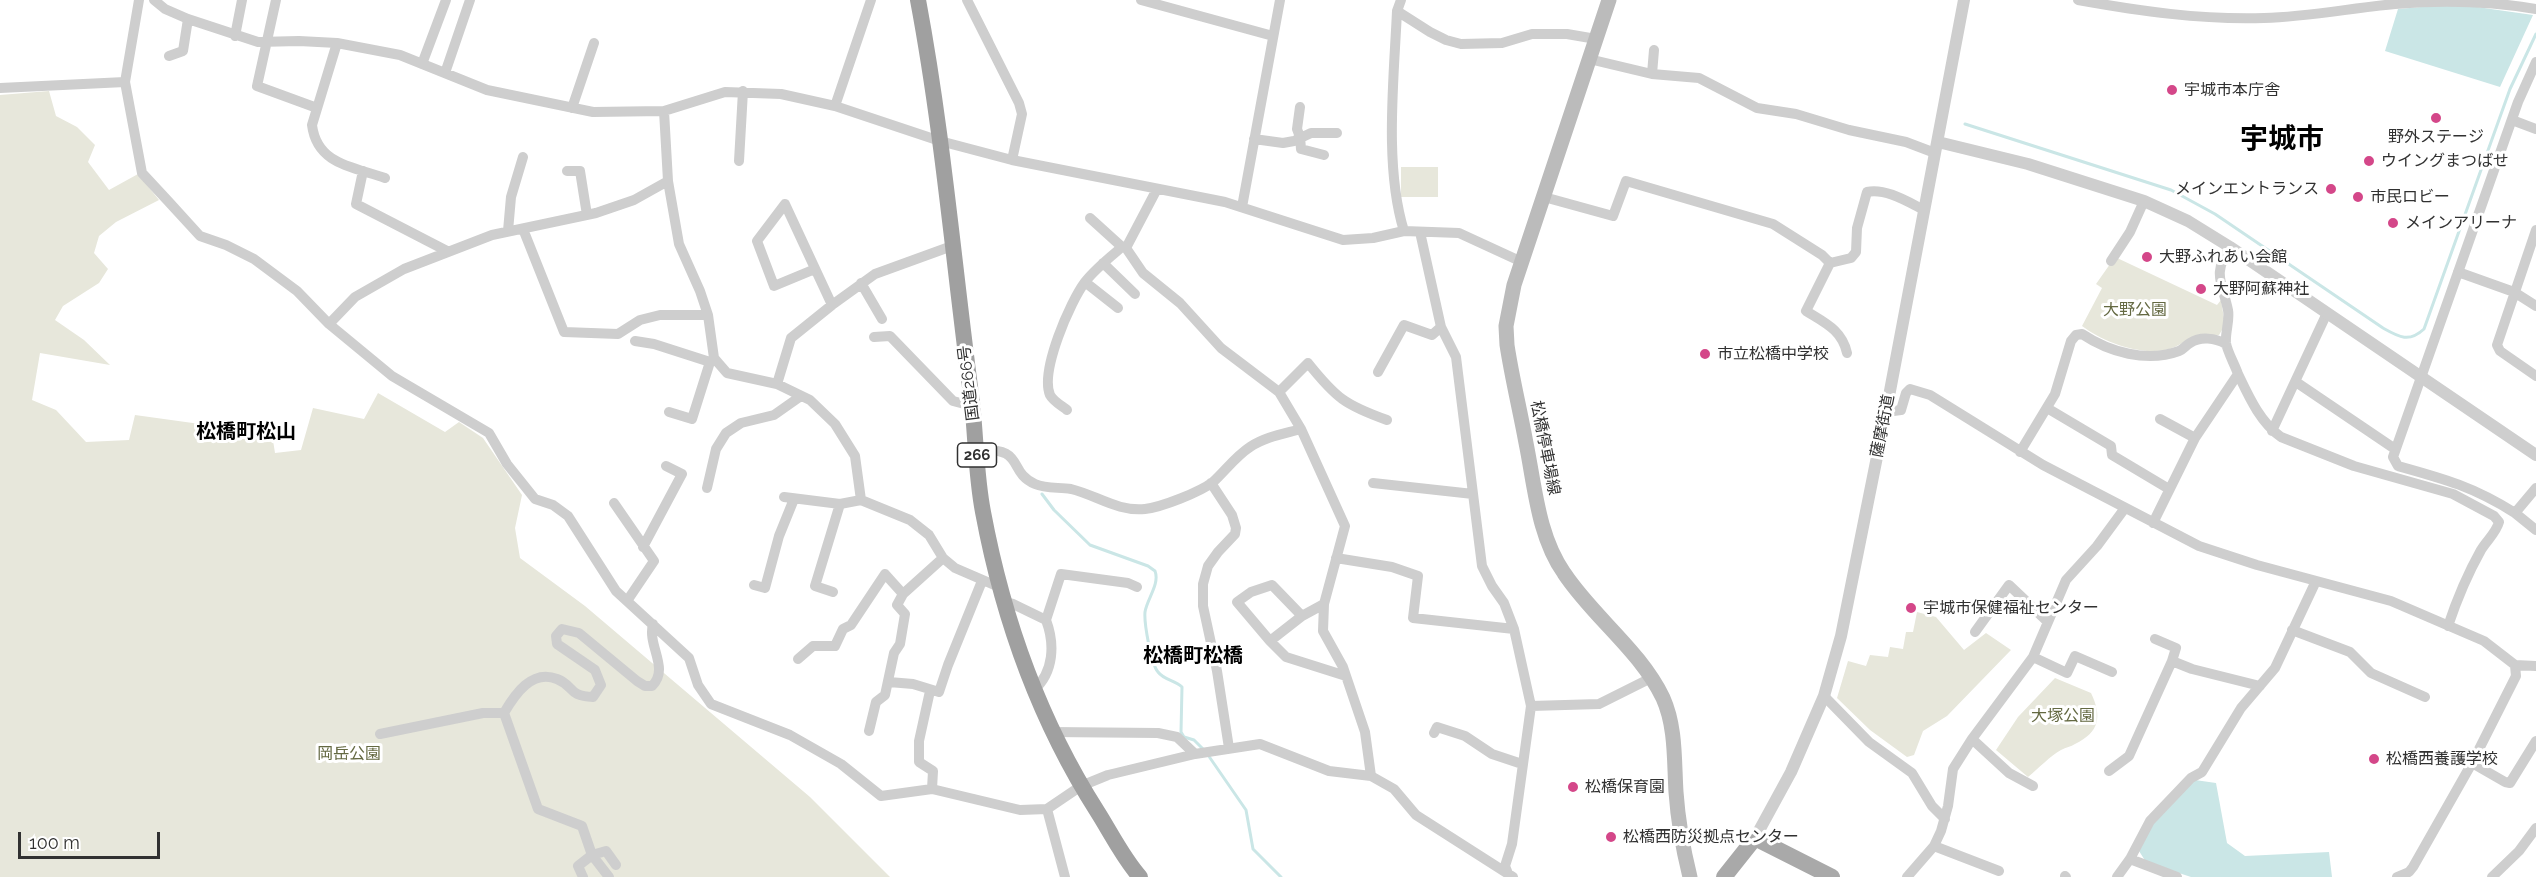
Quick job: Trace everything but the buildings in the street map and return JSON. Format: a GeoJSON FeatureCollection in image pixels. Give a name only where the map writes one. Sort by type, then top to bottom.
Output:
{"type":"FeatureCollection","features":[{"type":"Feature","properties":{"kind":"highway","name":"国道266号"},"geometry":{"type":"LineString","coordinates":[[918,0],[932,72],[983,511],[1001,595],[1051,732],[1081,786],[1140,877]]}},
{"type":"Feature","properties":{"kind":"main road","name":"松橋停車場線"},"geometry":{"type":"LineString","coordinates":[[1609,0],[1508,308],[1507,345],[1542,525],[1563,572],[1651,678],[1663,698],[1672,724],[1680,829],[1690,877]]}},
{"type":"Feature","properties":{"kind":"main road"},"geometry":{"type":"LineString","coordinates":[[1724,877],[1755,838],[1832,877]]}},
{"type":"Feature","properties":{"kind":"street"},"geometry":{"type":"LineString","coordinates":[[139,0],[124,82],[142,173],[200,236],[255,259],[297,291],[329,324],[392,376],[489,433],[507,464],[535,499],[553,505],[568,516],[616,591],[689,657],[698,685],[711,704],[790,735],[841,764],[881,796],[932,789],[1020,810],[1047,809],[1081,786],[1108,775],[1229,748],[1260,744],[1329,771],[1371,776],[1394,789],[1416,815],[1510,876]]}},
{"type":"Feature","properties":{"kind":"street"},"geometry":{"type":"LineString","coordinates":[[154,0],[165,9],[235,36],[268,42],[337,43],[400,55],[487,90],[572,108],[593,112],[664,111],[725,92],[782,94],[835,106],[940,141],[1012,160],[1225,202],[1343,240],[1373,238],[1404,231],[1459,233],[1522,262]]}},
{"type":"Feature","properties":{"kind":"street"},"geometry":{"type":"LineString","coordinates":[[235,36],[242,0]]}},
{"type":"Feature","properties":{"kind":"street"},"geometry":{"type":"LineString","coordinates":[[276,0],[257,86],[317,108]]}},
{"type":"Feature","properties":{"kind":"street"},"geometry":{"type":"LineString","coordinates":[[422,64],[446,0]]}},
{"type":"Feature","properties":{"kind":"street"},"geometry":{"type":"LineString","coordinates":[[445,73],[470,0]]}},
{"type":"Feature","properties":{"kind":"street"},"geometry":{"type":"LineString","coordinates":[[835,106],[871,0]]}},
{"type":"Feature","properties":{"kind":"street"},"geometry":{"type":"LineString","coordinates":[[967,0],[1019,103],[1022,114],[1012,160]]}},
{"type":"Feature","properties":{"kind":"street"},"geometry":{"type":"LineString","coordinates":[[1141,0],[1273,36]]}},
{"type":"Feature","properties":{"kind":"street"},"geometry":{"type":"LineString","coordinates":[[1242,207],[1280,0]]}},
{"type":"Feature","properties":{"kind":"street"},"geometry":{"type":"LineString","coordinates":[[1401,0],[1396,11],[1392,110],[1398,209],[1404,231]]}},
{"type":"Feature","properties":{"kind":"street","name":"薩摩街道"},"geometry":{"type":"LineString","coordinates":[[1755,838],[1791,772],[1824,696],[1841,636],[1964,0]]}},
{"type":"Feature","properties":{"kind":"street"},"geometry":{"type":"LineString","coordinates":[[2078,0],[2149,13],[2231,19],[2300,16],[2422,2],[2486,3],[2536,9]]}},
{"type":"Feature","properties":{"kind":"street"},"geometry":{"type":"LineString","coordinates":[[1396,11],[1430,32],[1461,44],[1502,44],[1532,34],[1567,34],[1596,39]]}},
{"type":"Feature","properties":{"kind":"street"},"geometry":{"type":"LineString","coordinates":[[169,56],[183,51],[188,19]]}},
{"type":"Feature","properties":{"kind":"street"},"geometry":{"type":"LineString","coordinates":[[337,43],[312,125],[313,135],[330,159],[339,165],[385,178]]}},
{"type":"Feature","properties":{"kind":"street"},"geometry":{"type":"LineString","coordinates":[[572,108],[594,43]]}},
{"type":"Feature","properties":{"kind":"street"},"geometry":{"type":"LineString","coordinates":[[1652,74],[1654,50]]}},
{"type":"Feature","properties":{"kind":"street"},"geometry":{"type":"LineString","coordinates":[[1589,59],[1652,74],[1699,78],[1757,108],[1796,114],[1849,130],[1906,142],[2028,165],[2144,201],[2188,220],[2230,247],[2536,455]]}},
{"type":"Feature","properties":{"kind":"street"},"geometry":{"type":"LineString","coordinates":[[2536,62],[2525,82],[2393,457],[2398,466],[2458,482],[2487,495],[2516,513],[2536,530]]}},
{"type":"Feature","properties":{"kind":"street"},"geometry":{"type":"LineString","coordinates":[[0,88],[124,82]]}},
{"type":"Feature","properties":{"kind":"street"},"geometry":{"type":"LineString","coordinates":[[739,161],[743,91]]}},
{"type":"Feature","properties":{"kind":"street"},"geometry":{"type":"LineString","coordinates":[[1300,107],[1297,129],[1301,150],[1324,155]]}},
{"type":"Feature","properties":{"kind":"street"},"geometry":{"type":"LineString","coordinates":[[664,111],[668,181],[679,244],[708,315],[712,360],[692,419],[669,412]]}},
{"type":"Feature","properties":{"kind":"street"},"geometry":{"type":"LineString","coordinates":[[2512,120],[2536,129]]}},
{"type":"Feature","properties":{"kind":"street"},"geometry":{"type":"LineString","coordinates":[[1254,139],[1282,143],[1294,141],[1311,133],[1337,133]]}},
{"type":"Feature","properties":{"kind":"street"},"geometry":{"type":"LineString","coordinates":[[507,231],[511,196],[523,157]]}},
{"type":"Feature","properties":{"kind":"street"},"geometry":{"type":"LineString","coordinates":[[363,171],[356,204],[447,251]]}},
{"type":"Feature","properties":{"kind":"street"},"geometry":{"type":"LineString","coordinates":[[567,171],[580,171],[587,214]]}},
{"type":"Feature","properties":{"kind":"street"},"geometry":{"type":"LineString","coordinates":[[329,324],[355,297],[404,269],[447,251],[507,231],[587,214],[634,200],[668,181]]}},
{"type":"Feature","properties":{"kind":"street"},"geometry":{"type":"LineString","coordinates":[[1544,197],[1612,216],[1626,181],[1773,224],[1822,255],[1830,263]]}},
{"type":"Feature","properties":{"kind":"street"},"geometry":{"type":"LineString","coordinates":[[1067,410],[1051,397],[1047,386],[1052,356],[1072,302],[1085,282],[1103,263],[1124,247],[1157,189]]}},
{"type":"Feature","properties":{"kind":"street"},"geometry":{"type":"LineString","coordinates":[[1847,353],[1844,339],[1832,327],[1806,310],[1830,263],[1851,258],[1856,252],[1857,228],[1867,192],[1874,190],[1892,195],[1924,210]]}},
{"type":"Feature","properties":{"kind":"street"},"geometry":{"type":"LineString","coordinates":[[2111,261],[2130,232],[2144,201]]}},
{"type":"Feature","properties":{"kind":"street"},"geometry":{"type":"LineString","coordinates":[[815,269],[774,286],[757,241],[785,204],[832,305]]}},
{"type":"Feature","properties":{"kind":"street"},"geometry":{"type":"LineString","coordinates":[[1090,218],[1124,247],[1143,273],[1180,303],[1221,348],[1279,392],[1301,429],[1345,526],[1324,604],[1323,631],[1346,676],[1365,732],[1371,776]]}},
{"type":"Feature","properties":{"kind":"street"},"geometry":{"type":"LineString","coordinates":[[523,229],[564,332],[618,334],[640,320],[660,315],[708,315]]}},
{"type":"Feature","properties":{"kind":"street"},"geometry":{"type":"LineString","coordinates":[[2536,230],[2514,292],[2498,348],[2536,376]]}},
{"type":"Feature","properties":{"kind":"street"},"geometry":{"type":"LineString","coordinates":[[1420,232],[1441,327],[1456,357],[1482,566],[1504,603],[1514,629],[1531,706],[1512,844],[1505,866],[1510,876]]}},
{"type":"Feature","properties":{"kind":"street"},"geometry":{"type":"LineString","coordinates":[[777,384],[791,338],[832,305],[875,274],[952,246]]}},
{"type":"Feature","properties":{"kind":"street"},"geometry":{"type":"LineString","coordinates":[[2230,247],[2221,261],[2219,270],[2220,284],[2228,308],[2229,323],[2226,344],[2255,407],[2272,431],[2291,442],[2354,466],[2453,494],[2494,516],[2499,522],[2497,529],[2482,548],[2460,591],[2448,626]]}},
{"type":"Feature","properties":{"kind":"street"},"geometry":{"type":"LineString","coordinates":[[1103,263],[1135,294]]}},
{"type":"Feature","properties":{"kind":"street"},"geometry":{"type":"LineString","coordinates":[[2458,272],[2514,292],[2536,306]]}},
{"type":"Feature","properties":{"kind":"street"},"geometry":{"type":"LineString","coordinates":[[1085,282],[1118,308]]}},
{"type":"Feature","properties":{"kind":"street"},"geometry":{"type":"LineString","coordinates":[[861,283],[882,319]]}},
{"type":"Feature","properties":{"kind":"street"},"geometry":{"type":"LineString","coordinates":[[2272,431],[2327,313]]}},
{"type":"Feature","properties":{"kind":"street"},"geometry":{"type":"LineString","coordinates":[[1378,372],[1404,325],[1432,335],[1441,327]]}},
{"type":"Feature","properties":{"kind":"street"},"geometry":{"type":"LineString","coordinates":[[2020,452],[2055,393],[2071,341],[2076,335],[2082,334],[2108,349],[2144,355],[2179,351],[2190,343],[2207,338],[2226,344]]}},
{"type":"Feature","properties":{"kind":"street"},"geometry":{"type":"LineString","coordinates":[[874,337],[890,336],[953,401],[972,406]]}},
{"type":"Feature","properties":{"kind":"street"},"geometry":{"type":"LineString","coordinates":[[635,341],[712,360],[727,373],[777,384],[810,400],[835,424],[851,447],[855,456],[861,500]]}},
{"type":"Feature","properties":{"kind":"street"},"geometry":{"type":"LineString","coordinates":[[1279,392],[1308,363],[1332,393],[1344,403],[1388,420]]}},
{"type":"Feature","properties":{"kind":"street"},"geometry":{"type":"LineString","coordinates":[[2153,523],[2195,438],[2238,374]]}},
{"type":"Feature","properties":{"kind":"street"},"geometry":{"type":"LineString","coordinates":[[2296,382],[2395,449]]}},
{"type":"Feature","properties":{"kind":"street"},"geometry":{"type":"LineString","coordinates":[[1886,411],[1901,410],[1905,393],[1910,389],[1915,389],[1930,395],[2020,452],[2153,523],[2218,554],[2391,601],[2484,641],[2515,665],[2536,666]]}},
{"type":"Feature","properties":{"kind":"street"},"geometry":{"type":"LineString","coordinates":[[707,488],[716,449],[726,433],[741,423],[774,415],[801,396]]}},
{"type":"Feature","properties":{"kind":"street"},"geometry":{"type":"LineString","coordinates":[[2047,408],[2111,446],[2112,455],[2169,489]]}},
{"type":"Feature","properties":{"kind":"street"},"geometry":{"type":"LineString","coordinates":[[2160,419],[2195,438]]}},
{"type":"Feature","properties":{"kind":"street"},"geometry":{"type":"LineString","coordinates":[[976,450],[1003,451],[1013,459],[1024,476],[1034,484],[1069,489],[1118,507],[1147,509],[1172,501],[1211,483],[1247,449],[1262,440],[1301,429]]}},
{"type":"Feature","properties":{"kind":"street"},"geometry":{"type":"LineString","coordinates":[[643,547],[682,474],[666,466]]}},
{"type":"Feature","properties":{"kind":"street"},"geometry":{"type":"LineString","coordinates":[[1211,483],[1232,515],[1236,528],[1235,534],[1208,566],[1203,584],[1203,606],[1217,671],[1229,748]]}},
{"type":"Feature","properties":{"kind":"street"},"geometry":{"type":"LineString","coordinates":[[1373,483],[1473,494]]}},
{"type":"Feature","properties":{"kind":"street"},"geometry":{"type":"LineString","coordinates":[[2516,513],[2536,488]]}},
{"type":"Feature","properties":{"kind":"street"},"geometry":{"type":"LineString","coordinates":[[765,588],[789,498],[840,504],[861,500],[910,520],[929,535],[943,558],[955,568],[982,581],[1013,604],[1046,620]]}},
{"type":"Feature","properties":{"kind":"street"},"geometry":{"type":"LineString","coordinates":[[614,503],[654,561],[627,601]]}},
{"type":"Feature","properties":{"kind":"street"},"geometry":{"type":"LineString","coordinates":[[833,592],[815,586],[840,504]]}},
{"type":"Feature","properties":{"kind":"street"},"geometry":{"type":"LineString","coordinates":[[1907,877],[1934,846],[1945,819],[1950,798],[1950,775],[1972,739],[2033,657],[2066,580],[2097,546],[2125,508]]}},
{"type":"Feature","properties":{"kind":"street"},"geometry":{"type":"LineString","coordinates":[[869,731],[876,702],[885,695],[894,653],[900,644],[905,614],[897,605],[903,594],[943,558]]}},
{"type":"Feature","properties":{"kind":"street"},"geometry":{"type":"LineString","coordinates":[[1336,558],[1392,567],[1418,576],[1413,618],[1514,629]]}},
{"type":"Feature","properties":{"kind":"street"},"geometry":{"type":"LineString","coordinates":[[798,659],[813,646],[834,646],[843,629],[851,625],[885,574],[903,594]]}},
{"type":"Feature","properties":{"kind":"street"},"geometry":{"type":"LineString","coordinates":[[1034,690],[1046,677],[1049,666],[1052,635],[1046,620],[1061,574],[1128,583],[1137,587]]}},
{"type":"Feature","properties":{"kind":"street"},"geometry":{"type":"LineString","coordinates":[[2117,877],[2130,859],[2150,821],[2191,778],[2202,772],[2228,728],[2275,668],[2316,580]]}},
{"type":"Feature","properties":{"kind":"street"},"geometry":{"type":"LineString","coordinates":[[889,682],[913,684],[939,692],[982,581]]}},
{"type":"Feature","properties":{"kind":"street"},"geometry":{"type":"LineString","coordinates":[[1302,616],[1272,585],[1251,592],[1237,602],[1286,657],[1346,676]]}},
{"type":"Feature","properties":{"kind":"street"},"geometry":{"type":"LineString","coordinates":[[1975,632],[2009,585],[2048,622]]}},
{"type":"Feature","properties":{"kind":"street"},"geometry":{"type":"LineString","coordinates":[[1270,641],[1302,616],[1324,604]]}},
{"type":"Feature","properties":{"kind":"street"},"geometry":{"type":"LineString","coordinates":[[608,877],[592,855],[582,826],[538,809],[504,713],[512,698],[528,682],[543,676],[559,680],[579,697],[593,697],[601,685],[595,670],[557,644],[556,636],[562,629],[579,633],[637,681],[645,686],[652,686],[657,681],[661,670],[653,646],[651,632],[653,624]]}},
{"type":"Feature","properties":{"kind":"street"},"geometry":{"type":"LineString","coordinates":[[2292,630],[2350,652],[2371,673],[2425,697]]}},
{"type":"Feature","properties":{"kind":"street"},"geometry":{"type":"LineString","coordinates":[[2109,771],[2129,756],[2172,661],[2176,648],[2156,639]]}},
{"type":"Feature","properties":{"kind":"street"},"geometry":{"type":"LineString","coordinates":[[2033,657],[2067,673],[2075,656],[2112,672]]}},
{"type":"Feature","properties":{"kind":"street"},"geometry":{"type":"LineString","coordinates":[[2172,661],[2192,669],[2260,686]]}},
{"type":"Feature","properties":{"kind":"street"},"geometry":{"type":"LineString","coordinates":[[2397,877],[2409,872],[2413,867],[2472,763],[2516,676],[2515,665]]}},
{"type":"Feature","properties":{"kind":"street"},"geometry":{"type":"LineString","coordinates":[[1531,706],[1599,705],[1651,678]]}},
{"type":"Feature","properties":{"kind":"street"},"geometry":{"type":"LineString","coordinates":[[930,691],[919,741],[919,762],[933,771],[932,789]]}},
{"type":"Feature","properties":{"kind":"street"},"geometry":{"type":"LineString","coordinates":[[1824,696],[1869,742],[1912,773],[1932,806],[1945,819]]}},
{"type":"Feature","properties":{"kind":"street"},"geometry":{"type":"LineString","coordinates":[[380,734],[483,713],[504,713]]}},
{"type":"Feature","properties":{"kind":"street"},"geometry":{"type":"LineString","coordinates":[[1434,733],[1437,727],[1465,736],[1492,754],[1522,764]]}},
{"type":"Feature","properties":{"kind":"street"},"geometry":{"type":"LineString","coordinates":[[1051,732],[1158,733],[1177,737],[1204,754]]}},
{"type":"Feature","properties":{"kind":"street"},"geometry":{"type":"LineString","coordinates":[[1972,739],[2009,773],[2033,786]]}},
{"type":"Feature","properties":{"kind":"street"},"geometry":{"type":"LineString","coordinates":[[2472,763],[2510,783],[2536,741]]}},
{"type":"Feature","properties":{"kind":"street"},"geometry":{"type":"LineString","coordinates":[[1047,809],[1065,877]]}},
{"type":"Feature","properties":{"kind":"street"},"geometry":{"type":"LineString","coordinates":[[2492,877],[2519,852],[2536,828]]}},
{"type":"Feature","properties":{"kind":"street"},"geometry":{"type":"LineString","coordinates":[[1934,846],[1999,871]]}},
{"type":"Feature","properties":{"kind":"street"},"geometry":{"type":"LineString","coordinates":[[583,877],[578,866],[592,855],[606,851],[616,865]]}},
{"type":"Feature","properties":{"kind":"street"},"geometry":{"type":"LineString","coordinates":[[2130,859],[2177,877]]}},
{"type":"Feature","properties":{"kind":"green space","name":"岡岳公園"},"geometry":{"type":"Polygon","coordinates":[[[49,91],[56,116],[77,127],[95,145],[88,162],[109,190],[138,174],[159,200],[116,222],[99,236],[94,253],[108,269],[99,283],[63,306],[55,320],[84,340],[110,365],[40,353],[32,400],[56,410],[86,442],[129,440],[135,415],[272,434],[275,453],[301,450],[313,408],[364,419],[378,393],[445,432],[459,422],[483,438],[522,495],[515,528],[520,558],[585,606],[810,797],[890,877],[0,877],[0,95],[49,91]]]}},
{"type":"Feature","properties":{"kind":"green space"},"geometry":{"type":"Polygon","coordinates":[[[1401,167],[1438,167],[1438,197],[1401,197],[1401,167]]]}},
{"type":"Feature","properties":{"kind":"green space","name":"大野公園"},"geometry":{"type":"Polygon","coordinates":[[[2115,257],[2217,305],[2221,300],[2225,325],[2219,335],[2158,351],[2144,351],[2104,339],[2082,326],[2102,288],[2096,284],[2115,257]]]}},
{"type":"Feature","properties":{"kind":"green space"},"geometry":{"type":"Polygon","coordinates":[[[1917,612],[1936,617],[1964,650],[1986,633],[2011,650],[1947,716],[1923,731],[1914,755],[1907,757],[1870,730],[1837,698],[1848,661],[1866,666],[1870,655],[1888,657],[1890,647],[1903,649],[1906,632],[1913,632],[1917,612]]]}},
{"type":"Feature","properties":{"kind":"green space","name":"大塚公園"},"geometry":{"type":"Polygon","coordinates":[[[2055,678],[2091,693],[2097,709],[2096,723],[2090,734],[2057,753],[2028,777],[1996,750],[2018,717],[2055,678]]]}},
{"type":"Feature","properties":{"kind":"water"},"geometry":{"type":"Polygon","coordinates":[[[2470,6],[2533,15],[2500,87],[2385,51],[2398,9],[2470,6]]]}},
{"type":"Feature","properties":{"kind":"water"},"geometry":{"type":"Polygon","coordinates":[[[2195,780],[2216,783],[2227,843],[2245,856],[2329,852],[2332,877],[2191,877],[2146,862],[2139,851],[2149,827],[2195,780]]]}},
{"type":"Feature","properties":{"kind":"waterway"},"geometry":{"type":"LineString","coordinates":[[1965,124],[2171,190],[2215,214],[2383,328],[2399,336],[2409,337],[2424,329],[2510,89],[2536,34]]}},
{"type":"Feature","properties":{"kind":"waterway"},"geometry":{"type":"LineString","coordinates":[[1042,494],[1054,510],[1090,545],[1148,566],[1155,571],[1155,586],[1145,612],[1147,634],[1155,668],[1163,677],[1182,687],[1181,732],[1184,737],[1194,740],[1204,750]]}},
{"type":"Feature","properties":{"kind":"waterway"},"geometry":{"type":"LineString","coordinates":[[1208,755],[1246,810],[1253,849],[1281,877]]}},
{"type":"Feature","properties":{"kind":"place","name":"宇城市本庁舎"},"geometry":{"type":"Point","coordinates":[2172,90]}},
{"type":"Feature","properties":{"kind":"place","name":"野外ステージ"},"geometry":{"type":"Point","coordinates":[2436,118]}},
{"type":"Feature","properties":{"kind":"place","name":"ウイングまつばせ"},"geometry":{"type":"Point","coordinates":[2369,161]}},
{"type":"Feature","properties":{"kind":"place","name":"メインエントランス"},"geometry":{"type":"Point","coordinates":[2331,189]}},
{"type":"Feature","properties":{"kind":"place","name":"市民ロビー"},"geometry":{"type":"Point","coordinates":[2358,197]}},
{"type":"Feature","properties":{"kind":"place","name":"メインアリーナ"},"geometry":{"type":"Point","coordinates":[2393,223]}},
{"type":"Feature","properties":{"kind":"place","name":"大野ふれあい会館"},"geometry":{"type":"Point","coordinates":[2147,257]}},
{"type":"Feature","properties":{"kind":"place","name":"大野阿蘇神社"},"geometry":{"type":"Point","coordinates":[2201,289]}},
{"type":"Feature","properties":{"kind":"place","name":"市立松橋中学校"},"geometry":{"type":"Point","coordinates":[1705,354]}},
{"type":"Feature","properties":{"kind":"place","name":"宇城市保健福祉センター"},"geometry":{"type":"Point","coordinates":[1911,608]}},
{"type":"Feature","properties":{"kind":"place","name":"松橋西養護学校"},"geometry":{"type":"Point","coordinates":[2374,759]}},
{"type":"Feature","properties":{"kind":"place","name":"松橋保育園"},"geometry":{"type":"Point","coordinates":[1573,787]}},
{"type":"Feature","properties":{"kind":"place","name":"松橋西防災拠点センター"},"geometry":{"type":"Point","coordinates":[1611,837]}},
{"type":"Feature","properties":{"kind":"district","name":"宇城市"},"geometry":{"type":"Point","coordinates":[2282,140]}},
{"type":"Feature","properties":{"kind":"district","name":"松橋町松山"},"geometry":{"type":"Point","coordinates":[246,432]}},
{"type":"Feature","properties":{"kind":"district","name":"松橋町松橋"},"geometry":{"type":"Point","coordinates":[1193,656]}}]}
